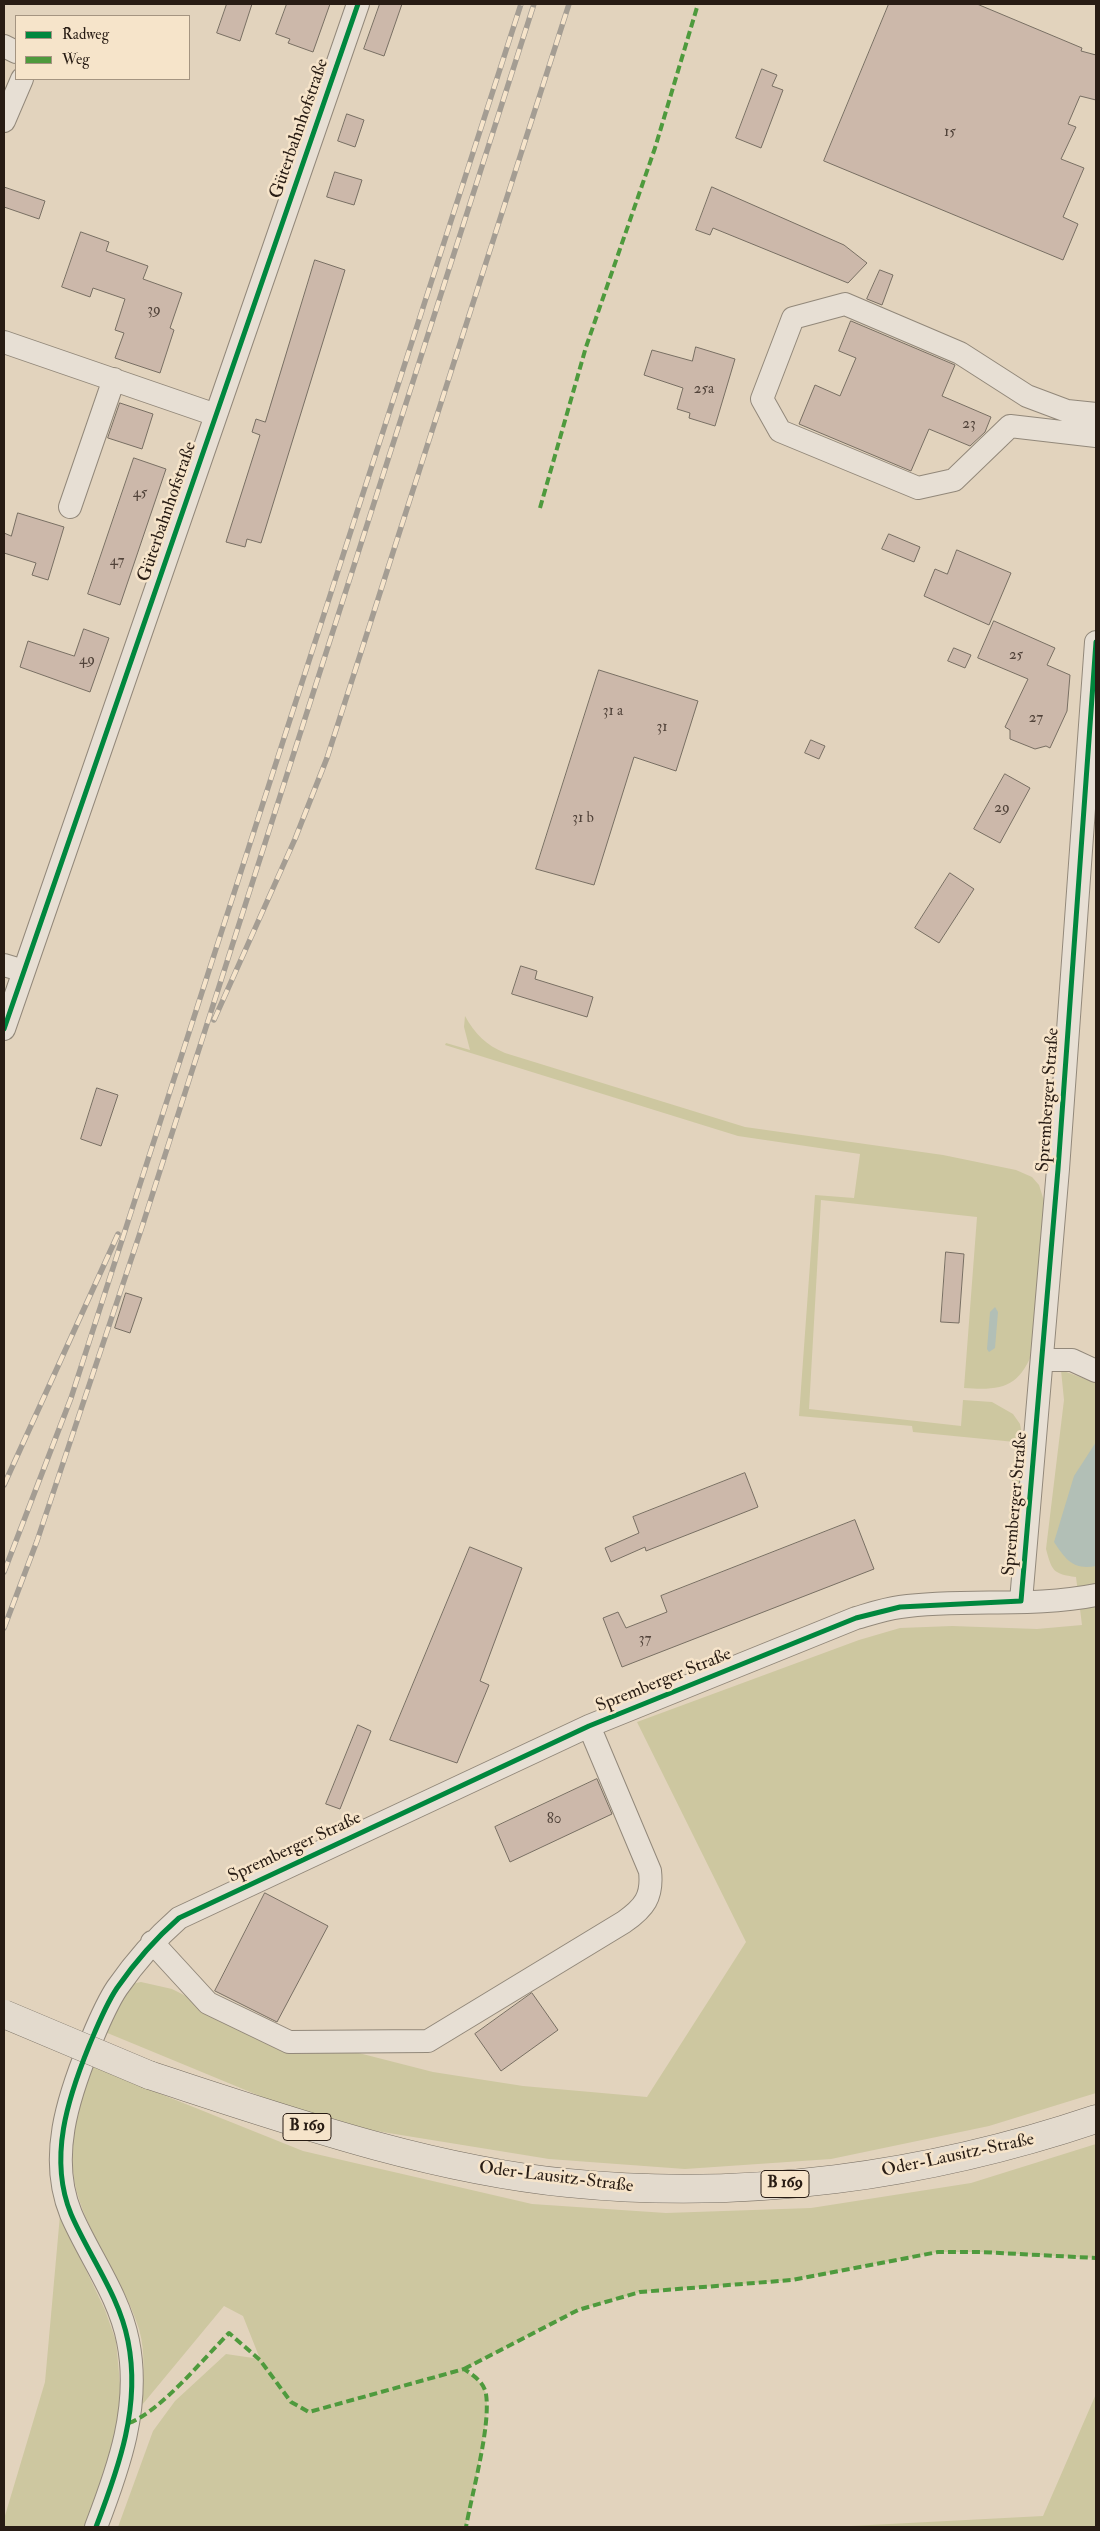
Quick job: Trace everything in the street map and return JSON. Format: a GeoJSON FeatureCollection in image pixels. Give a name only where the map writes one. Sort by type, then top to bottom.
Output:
{"type":"FeatureCollection","features":[{"type":"Feature","properties":{"kind":"highway","name":"Oder-Lausitz-Straße"},"geometry":{"type":"LineString","coordinates":[[4,2014],[149,2075],[318,2131],[468,2167],[567,2183],[645,2188],[793,2184],[870,2175],[944,2162],[1031,2141],[1096,2119]]}},
{"type":"Feature","properties":{"kind":"street","name":"Güterbahnhofstraße"},"geometry":{"type":"LineString","coordinates":[[4,1028],[14,968],[216,415],[358,4]]}},
{"type":"Feature","properties":{"kind":"street"},"geometry":{"type":"LineString","coordinates":[[4,121],[22,80]]}},
{"type":"Feature","properties":{"kind":"street"},"geometry":{"type":"LineString","coordinates":[[1096,414],[1067,412],[1027,396],[960,353],[845,304],[793,318],[762,399],[780,432],[918,488],[954,480],[1010,426],[1096,436]]}},
{"type":"Feature","properties":{"kind":"street"},"geometry":{"type":"LineString","coordinates":[[4,342],[216,415]]}},
{"type":"Feature","properties":{"kind":"street"},"geometry":{"type":"LineString","coordinates":[[70,507],[114,379]]}},
{"type":"Feature","properties":{"kind":"street","name":"Spremberger Straße"},"geometry":{"type":"LineString","coordinates":[[96,2527],[121,2461],[132,2396],[128,2340],[97,2262],[71,2214],[62,2185],[61,2144],[70,2095],[88,2048],[116,1990],[152,1942],[179,1918],[588,1726],[856,1618],[900,1607],[1021,1601],[1043,1360],[1092,752],[1096,642]]}},
{"type":"Feature","properties":{"kind":"street"},"geometry":{"type":"LineString","coordinates":[[1043,1360],[1072,1360],[1096,1371]]}},
{"type":"Feature","properties":{"kind":"street"},"geometry":{"type":"LineString","coordinates":[[1021,1601],[1065,1602],[1096,1595]]}},
{"type":"Feature","properties":{"kind":"street"},"geometry":{"type":"LineString","coordinates":[[152,1942],[208,2003],[289,2042],[428,2041],[624,1922],[638,1912],[649,1898],[651,1889],[650,1871],[588,1726]]}},
{"type":"Feature","properties":{"kind":"shaded area"},"geometry":{"type":"Polygon","coordinates":[[[465,1016],[482,1038],[505,1053],[745,1127],[943,1155],[1016,1170],[1032,1177],[1039,1185],[1045,1204],[1034,1348],[1023,1371],[1016,1379],[1000,1387],[964,1388],[977,1217],[821,1200],[809,1409],[961,1426],[963,1400],[992,1402],[1013,1414],[1020,1424],[1024,1446],[1013,1560],[1005,1572],[1015,1442],[913,1432],[912,1426],[799,1416],[815,1195],[854,1198],[860,1154],[738,1136],[445,1045],[446,1043],[470,1050],[464,1027],[465,1016]]]}},
{"type":"Feature","properties":{"kind":"shaded area"},"geometry":{"type":"Polygon","coordinates":[[[995,1307],[998,1312],[995,1348],[989,1352],[987,1349],[990,1312],[995,1307]]]}},
{"type":"Feature","properties":{"kind":"shaded area"},"geometry":{"type":"Polygon","coordinates":[[[1061,1370],[1096,1383],[1096,2093],[989,2126],[831,2159],[685,2169],[549,2159],[370,2130],[272,2101],[105,2032],[131,1984],[141,1982],[172,1989],[302,2054],[343,2049],[433,2072],[523,2086],[647,2097],[746,1942],[637,1722],[859,1640],[900,1628],[952,1626],[1037,1629],[1082,1625],[1076,1577],[1058,1573],[1052,1567],[1046,1549],[1064,1400],[1061,1370]]]}},
{"type":"Feature","properties":{"kind":"shaded area"},"geometry":{"type":"Polygon","coordinates":[[[1096,1442],[1096,1566],[1088,1567],[1076,1565],[1066,1559],[1054,1542],[1074,1476],[1096,1442]]]}},
{"type":"Feature","properties":{"kind":"shaded area"},"geometry":{"type":"Polygon","coordinates":[[[91,2066],[303,2151],[532,2204],[666,2213],[811,2208],[971,2183],[1096,2144],[1096,2258],[980,2252],[938,2252],[792,2280],[640,2292],[578,2310],[464,2369],[481,2384],[487,2401],[484,2436],[466,2527],[118,2527],[153,2431],[175,2401],[226,2354],[260,2359],[243,2316],[224,2306],[142,2405],[143,2357],[139,2329],[132,2309],[91,2230],[76,2190],[73,2171],[74,2131],[91,2066]]]}},
{"type":"Feature","properties":{"kind":"shaded area"},"geometry":{"type":"Polygon","coordinates":[[[60,2215],[105,2310],[116,2341],[121,2395],[113,2457],[87,2527],[4,2527],[4,2519],[45,2382],[60,2215]]]}},
{"type":"Feature","properties":{"kind":"shaded area"},"geometry":{"type":"Polygon","coordinates":[[[1096,2394],[1096,2527],[832,2527],[1043,2516],[1096,2394]]]}},
{"type":"Feature","properties":{"kind":"building"},"geometry":{"type":"Polygon","coordinates":[[[227,4],[252,4],[240,41],[217,33],[227,4]]]}},
{"type":"Feature","properties":{"kind":"building"},"geometry":{"type":"Polygon","coordinates":[[[287,4],[330,4],[313,52],[288,43],[290,39],[276,34],[287,4]]]}},
{"type":"Feature","properties":{"kind":"building"},"geometry":{"type":"Polygon","coordinates":[[[380,4],[402,4],[384,56],[364,49],[380,4]]]}},
{"type":"Feature","properties":{"kind":"building"},"geometry":{"type":"Polygon","coordinates":[[[889,4],[977,4],[1082,48],[1081,51],[1096,55],[1096,100],[1080,96],[1068,124],[1076,127],[1061,159],[1084,168],[1063,217],[1078,224],[1063,260],[824,161],[889,4]]]}},
{"type":"Feature","properties":{"kind":"building"},"geometry":{"type":"Polygon","coordinates":[[[762,69],[777,75],[772,86],[783,90],[761,148],[736,138],[762,69]]]}},
{"type":"Feature","properties":{"kind":"building"},"geometry":{"type":"Polygon","coordinates":[[[347,114],[364,120],[355,147],[338,141],[347,114]]]}},
{"type":"Feature","properties":{"kind":"building"},"geometry":{"type":"Polygon","coordinates":[[[335,172],[362,180],[354,205],[327,197],[335,172]]]}},
{"type":"Feature","properties":{"kind":"building"},"geometry":{"type":"Polygon","coordinates":[[[4,187],[45,201],[39,219],[4,207],[4,187]]]}},
{"type":"Feature","properties":{"kind":"building"},"geometry":{"type":"Polygon","coordinates":[[[712,187],[844,245],[867,263],[848,283],[713,228],[710,235],[696,230],[712,187]]]}},
{"type":"Feature","properties":{"kind":"building"},"geometry":{"type":"Polygon","coordinates":[[[81,232],[109,242],[106,251],[148,266],[143,279],[182,293],[170,328],[174,330],[160,373],[115,358],[124,333],[115,330],[125,299],[93,288],[90,297],[62,287],[81,232]]]}},
{"type":"Feature","properties":{"kind":"building"},"geometry":{"type":"Polygon","coordinates":[[[315,260],[345,270],[261,543],[247,539],[245,547],[226,542],[260,435],[252,432],[256,419],[265,422],[315,260]]]}},
{"type":"Feature","properties":{"kind":"building"},"geometry":{"type":"Polygon","coordinates":[[[880,270],[893,275],[882,305],[867,299],[880,270]]]}},
{"type":"Feature","properties":{"kind":"building"},"geometry":{"type":"Polygon","coordinates":[[[851,321],[955,365],[942,396],[991,417],[985,432],[970,446],[929,429],[911,471],[799,424],[815,385],[840,396],[856,358],[839,351],[851,321]]]}},
{"type":"Feature","properties":{"kind":"building"},"geometry":{"type":"Polygon","coordinates":[[[696,347],[735,359],[715,426],[689,418],[690,413],[677,409],[683,388],[644,375],[652,350],[692,361],[696,347]]]}},
{"type":"Feature","properties":{"kind":"building"},"geometry":{"type":"Polygon","coordinates":[[[120,403],[153,414],[142,449],[108,438],[120,403]]]}},
{"type":"Feature","properties":{"kind":"building"},"geometry":{"type":"Polygon","coordinates":[[[134,458],[166,469],[120,605],[88,594],[134,458]]]}},
{"type":"Feature","properties":{"kind":"building"},"geometry":{"type":"Polygon","coordinates":[[[18,513],[64,527],[48,580],[32,575],[36,563],[4,553],[4,533],[11,536],[18,513]]]}},
{"type":"Feature","properties":{"kind":"building"},"geometry":{"type":"Polygon","coordinates":[[[889,534],[920,547],[914,562],[882,549],[889,534]]]}},
{"type":"Feature","properties":{"kind":"building"},"geometry":{"type":"Polygon","coordinates":[[[957,550],[1011,573],[989,625],[924,596],[935,569],[947,574],[957,550]]]}},
{"type":"Feature","properties":{"kind":"building"},"geometry":{"type":"Polygon","coordinates":[[[994,621],[1055,648],[1047,665],[1070,675],[1067,711],[1050,748],[1046,746],[1035,749],[1010,739],[1010,730],[1005,727],[1028,679],[978,658],[994,621]]]}},
{"type":"Feature","properties":{"kind":"building"},"geometry":{"type":"Polygon","coordinates":[[[84,629],[109,638],[90,692],[20,667],[28,641],[74,656],[84,629]]]}},
{"type":"Feature","properties":{"kind":"building"},"geometry":{"type":"Polygon","coordinates":[[[954,648],[971,655],[965,668],[948,661],[954,648]]]}},
{"type":"Feature","properties":{"kind":"building"},"geometry":{"type":"Polygon","coordinates":[[[599,670],[698,701],[676,771],[634,757],[594,885],[536,869],[599,670]]]}},
{"type":"Feature","properties":{"kind":"building"},"geometry":{"type":"Polygon","coordinates":[[[811,740],[825,746],[819,759],[805,753],[811,740]]]}},
{"type":"Feature","properties":{"kind":"building"},"geometry":{"type":"Polygon","coordinates":[[[1005,774],[1030,788],[1000,843],[974,829],[1005,774]]]}},
{"type":"Feature","properties":{"kind":"building"},"geometry":{"type":"Polygon","coordinates":[[[950,873],[974,889],[939,943],[915,928],[950,873]]]}},
{"type":"Feature","properties":{"kind":"building"},"geometry":{"type":"Polygon","coordinates":[[[521,966],[537,971],[535,979],[593,997],[587,1017],[512,994],[521,966]]]}},
{"type":"Feature","properties":{"kind":"building"},"geometry":{"type":"Polygon","coordinates":[[[97,1088],[118,1095],[101,1146],[81,1139],[97,1088]]]}},
{"type":"Feature","properties":{"kind":"building"},"geometry":{"type":"Polygon","coordinates":[[[946,1252],[964,1254],[959,1323],[941,1322],[946,1252]]]}},
{"type":"Feature","properties":{"kind":"building"},"geometry":{"type":"Polygon","coordinates":[[[126,1293],[142,1298],[130,1333],[115,1328],[126,1293]]]}},
{"type":"Feature","properties":{"kind":"building"},"geometry":{"type":"Polygon","coordinates":[[[745,1473],[758,1507],[646,1551],[645,1547],[611,1562],[605,1548],[639,1533],[633,1517],[745,1473]]]}},
{"type":"Feature","properties":{"kind":"building"},"geometry":{"type":"Polygon","coordinates":[[[855,1520],[874,1569],[622,1667],[603,1618],[618,1612],[626,1628],[667,1612],[661,1596],[855,1520]]]}},
{"type":"Feature","properties":{"kind":"building"},"geometry":{"type":"Polygon","coordinates":[[[470,1547],[522,1568],[480,1681],[489,1685],[457,1763],[390,1740],[470,1547]]]}},
{"type":"Feature","properties":{"kind":"building"},"geometry":{"type":"Polygon","coordinates":[[[358,1725],[371,1731],[340,1809],[326,1804],[358,1725]]]}},
{"type":"Feature","properties":{"kind":"building"},"geometry":{"type":"Polygon","coordinates":[[[597,1779],[612,1814],[510,1862],[495,1827],[597,1779]]]}},
{"type":"Feature","properties":{"kind":"building"},"geometry":{"type":"Polygon","coordinates":[[[265,1893],[328,1926],[277,2022],[215,1991],[265,1893]]]}},
{"type":"Feature","properties":{"kind":"building"},"geometry":{"type":"Polygon","coordinates":[[[532,1993],[558,2030],[501,2071],[475,2034],[532,1993]]]}},
{"type":"Feature","properties":{"kind":"railway"},"geometry":{"type":"LineString","coordinates":[[4,1572],[71,1398],[521,4]]}},
{"type":"Feature","properties":{"kind":"railway"},"geometry":{"type":"LineString","coordinates":[[4,1628],[37,1541],[141,1230],[534,4]]}},
{"type":"Feature","properties":{"kind":"railway"},"geometry":{"type":"LineString","coordinates":[[214,1020],[295,839],[327,758],[569,4]]}},
{"type":"Feature","properties":{"kind":"railway"},"geometry":{"type":"LineString","coordinates":[[4,1485],[118,1234]]}},
{"type":"Feature","properties":{"kind":"marked path"},"geometry":{"type":"LineString","coordinates":[[540,508],[586,347],[655,148],[698,4]]}},
{"type":"Feature","properties":{"kind":"marked path"},"geometry":{"type":"LineString","coordinates":[[464,2369],[578,2310],[640,2292],[792,2280],[938,2252],[980,2252],[1096,2258]]}},
{"type":"Feature","properties":{"kind":"marked path"},"geometry":{"type":"LineString","coordinates":[[129,2423],[141,2417],[168,2396],[229,2333],[260,2360],[291,2402],[309,2412],[464,2369],[478,2379],[483,2386],[486,2394],[487,2408],[480,2460],[466,2527]]}},
{"type":"Feature","properties":{"kind":"cycle path"},"geometry":{"type":"LineString","coordinates":[[4,1029],[358,4]]}},
{"type":"Feature","properties":{"kind":"cycle path"},"geometry":{"type":"LineString","coordinates":[[96,2527],[120,2459],[130,2413],[131,2365],[128,2341],[118,2308],[78,2230],[64,2193],[61,2150],[68,2107],[74,2086],[102,2017],[124,1978],[162,1934],[179,1918],[589,1726],[856,1618],[900,1607],[1021,1601],[1058,1169],[1096,642]]}}]}
